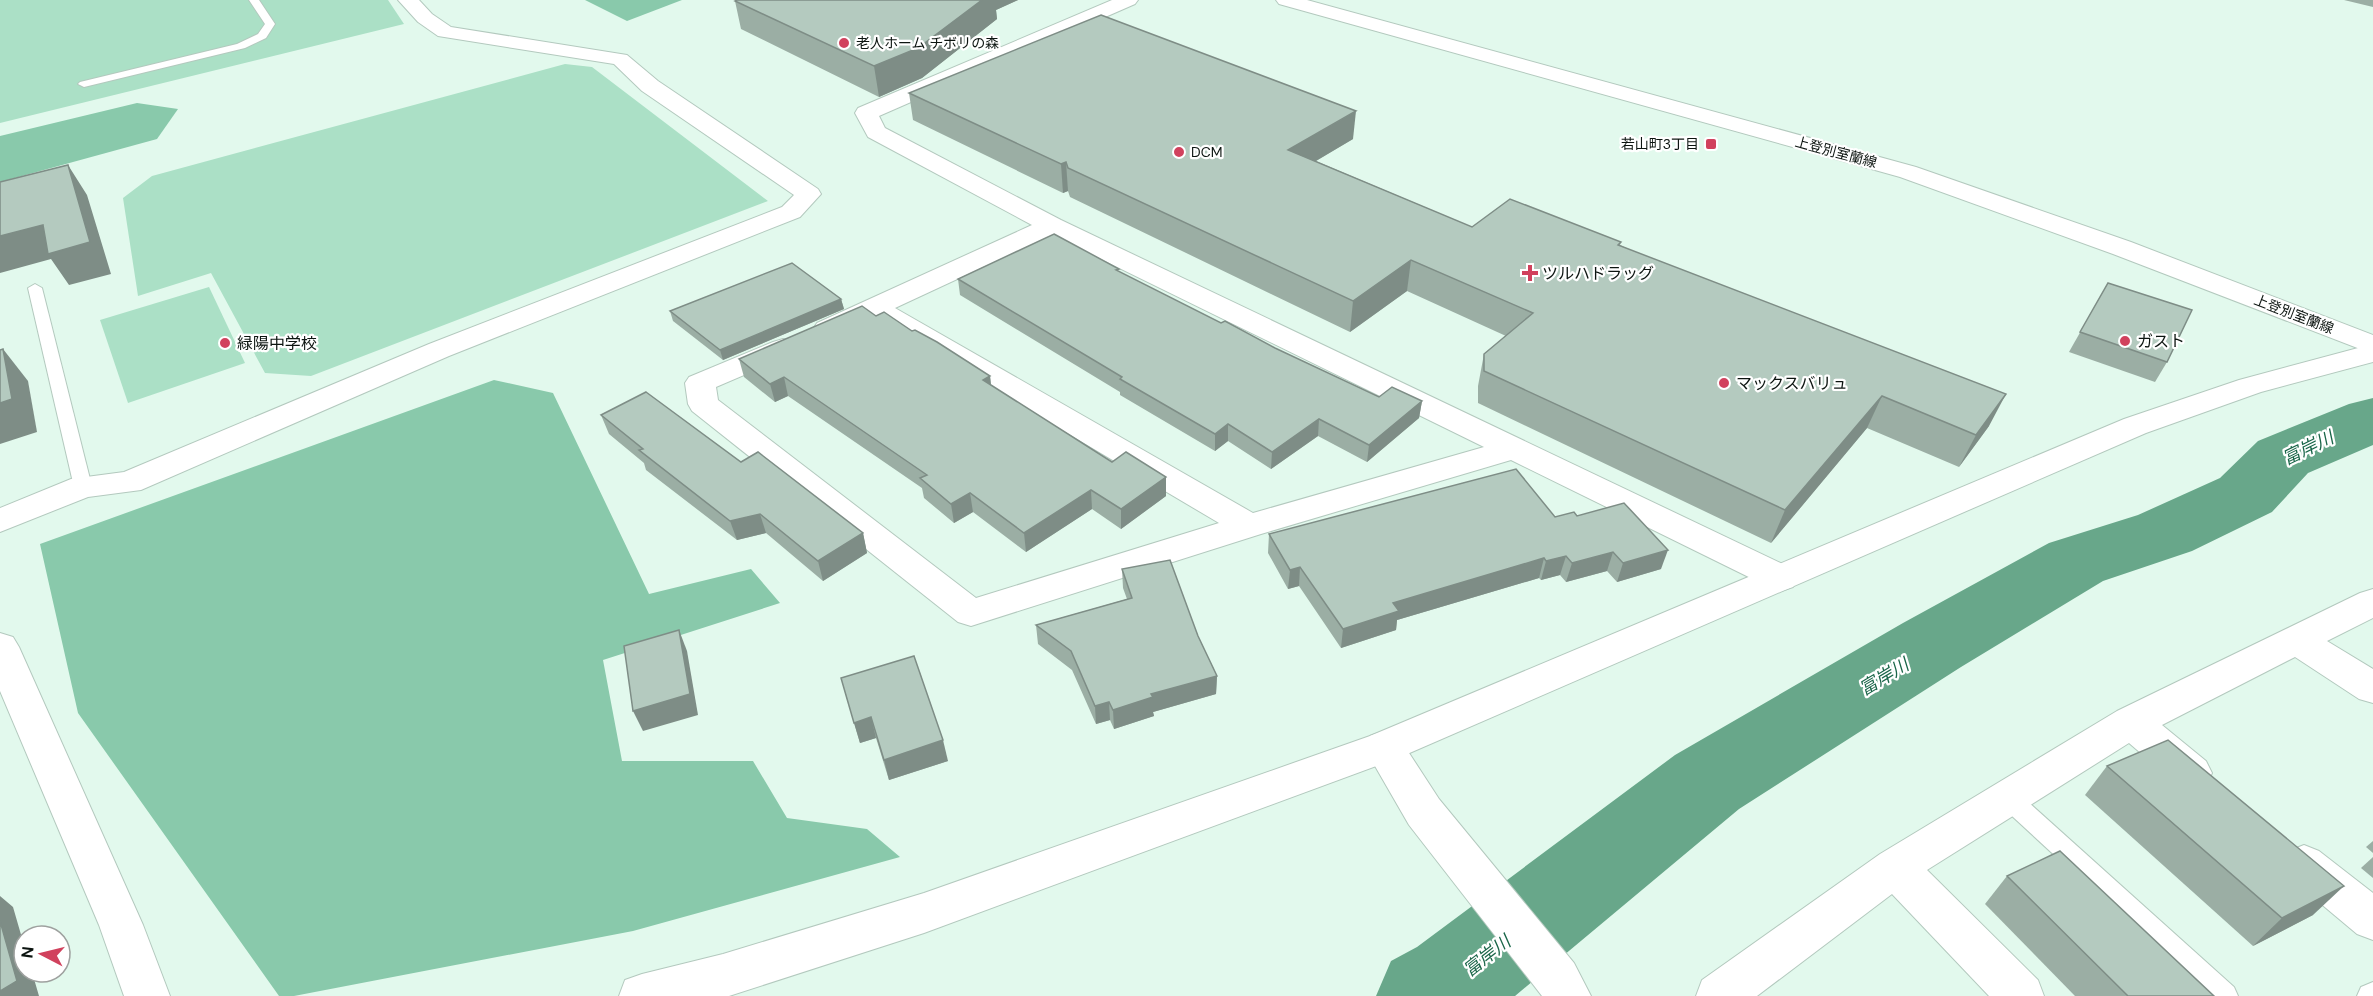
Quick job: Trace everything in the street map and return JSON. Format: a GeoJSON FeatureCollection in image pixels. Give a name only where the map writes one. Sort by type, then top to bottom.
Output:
{"type":"FeatureCollection","features":[{"type":"Feature","properties":{"kind":"street"},"geometry":{"type":"LineString","coordinates":[[0,521],[83,487],[129,482],[439,350],[791,212],[809,194],[650,86],[620,59],[445,32],[424,18],[408,0]]}},
{"type":"Feature","properties":{"kind":"street"},"geometry":{"type":"LineString","coordinates":[[1128,0],[866,113],[876,132],[1052,225],[1781,578]]}},
{"type":"Feature","properties":{"kind":"street","name":"上登別室蘭線"},"geometry":{"type":"LineString","coordinates":[[1286,0],[1908,172],[2122,248],[2373,345]]}},
{"type":"Feature","properties":{"kind":"street"},"geometry":{"type":"LineString","coordinates":[[1052,225],[875,308],[700,383],[703,404],[971,613],[1249,526],[1514,449]]}},
{"type":"Feature","properties":{"kind":"street"},"geometry":{"type":"LineString","coordinates":[[875,308],[1249,526]]}},
{"type":"Feature","properties":{"kind":"street"},"geometry":{"type":"LineString","coordinates":[[642,996],[723,976],[924,913],[1384,747],[2135,426],[2250,386],[2373,353]]}},
{"type":"Feature","properties":{"kind":"street"},"geometry":{"type":"LineString","coordinates":[[1719,996],[1895,867],[2131,722],[2373,602]]}},
{"type":"Feature","properties":{"kind":"street"},"geometry":{"type":"LineString","coordinates":[[2296,640],[2373,688]]}},
{"type":"Feature","properties":{"kind":"street"},"geometry":{"type":"LineString","coordinates":[[0,647],[121,925],[147,996]]}},
{"type":"Feature","properties":{"kind":"street"},"geometry":{"type":"LineString","coordinates":[[2131,722],[2221,796]]}},
{"type":"Feature","properties":{"kind":"street"},"geometry":{"type":"LineString","coordinates":[[1384,747],[1424,812],[1563,988]]}},
{"type":"Feature","properties":{"kind":"street"},"geometry":{"type":"LineString","coordinates":[[2274,840],[2373,920]]}},
{"type":"Feature","properties":{"kind":"street"},"geometry":{"type":"LineString","coordinates":[[1895,867],[2021,996]]}},
{"type":"Feature","properties":{"kind":"lane"},"geometry":{"type":"LineString","coordinates":[[84,84],[241,46],[262,36],[270,24],[254,0]]}},
{"type":"Feature","properties":{"kind":"lane"},"geometry":{"type":"LineString","coordinates":[[35,288],[83,487]]}},
{"type":"Feature","properties":{"kind":"lane"},"geometry":{"type":"LineString","coordinates":[[2008,798],[2225,996]]}},
{"type":"Feature","properties":{"kind":"green space"},"geometry":{"type":"Polygon","coordinates":[[[0,0],[388,0],[404,24],[0,123],[0,0]]]}},
{"type":"Feature","properties":{"kind":"green space"},"geometry":{"type":"Polygon","coordinates":[[[585,0],[682,0],[627,21],[585,0]]]}},
{"type":"Feature","properties":{"kind":"green space"},"geometry":{"type":"Polygon","coordinates":[[[565,64],[592,67],[768,201],[311,376],[265,373],[211,273],[138,296],[123,198],[152,176],[565,64]]]}},
{"type":"Feature","properties":{"kind":"green space"},"geometry":{"type":"Polygon","coordinates":[[[137,103],[178,109],[157,139],[0,182],[0,136],[137,103]]]}},
{"type":"Feature","properties":{"kind":"green space"},"geometry":{"type":"Polygon","coordinates":[[[209,287],[245,363],[128,403],[100,320],[209,287]]]}},
{"type":"Feature","properties":{"kind":"green space"},"geometry":{"type":"Polygon","coordinates":[[[494,380],[553,393],[649,594],[751,569],[780,603],[603,660],[622,761],[753,761],[787,818],[867,829],[900,857],[633,931],[294,996],[279,996],[78,713],[40,544],[494,380]]]}},
{"type":"Feature","properties":{"kind":"building"},"geometry":{"type":"Polygon","coordinates":[[[982,0],[918,48],[874,66],[735,1],[982,0]]]}},
{"type":"Feature","properties":{"kind":"building"},"geometry":{"type":"Polygon","coordinates":[[[1101,15],[1356,111],[1288,150],[1472,227],[1510,199],[1621,242],[1618,245],[2006,394],[1976,435],[1882,396],[1785,510],[1484,371],[1484,354],[1533,313],[1411,260],[1353,301],[1068,168],[1066,162],[1061,164],[909,93],[1101,15]]]}},
{"type":"Feature","properties":{"kind":"building"},"geometry":{"type":"Polygon","coordinates":[[[68,165],[90,242],[48,254],[43,225],[0,236],[0,182],[68,165]]]}},
{"type":"Feature","properties":{"kind":"building"},"geometry":{"type":"Polygon","coordinates":[[[1054,234],[1119,269],[1116,270],[1221,323],[1225,321],[1275,348],[1379,397],[1392,387],[1422,401],[1369,445],[1319,419],[1272,452],[1228,424],[1215,434],[1120,379],[1122,377],[958,279],[1054,234]]]}},
{"type":"Feature","properties":{"kind":"building"},"geometry":{"type":"Polygon","coordinates":[[[792,263],[841,299],[720,350],[670,311],[792,263]]]}},
{"type":"Feature","properties":{"kind":"building"},"geometry":{"type":"Polygon","coordinates":[[[2108,283],[2192,310],[2167,362],[2080,332],[2108,283]]]}},
{"type":"Feature","properties":{"kind":"building"},"geometry":{"type":"Polygon","coordinates":[[[862,306],[876,316],[884,312],[912,331],[915,330],[937,342],[990,376],[983,380],[1112,462],[1126,452],[1166,477],[1121,509],[1091,490],[1024,533],[970,493],[951,504],[920,478],[927,475],[784,377],[770,384],[739,359],[862,306]]]}},
{"type":"Feature","properties":{"kind":"building"},"geometry":{"type":"Polygon","coordinates":[[[3,349],[12,399],[0,403],[0,350],[3,349]]]}},
{"type":"Feature","properties":{"kind":"building"},"geometry":{"type":"Polygon","coordinates":[[[646,392],[741,462],[758,452],[863,533],[818,561],[760,514],[730,521],[639,450],[643,449],[601,415],[646,392]]]}},
{"type":"Feature","properties":{"kind":"building"},"geometry":{"type":"Polygon","coordinates":[[[1516,469],[1555,517],[1574,512],[1577,516],[1624,503],[1668,550],[1623,563],[1613,552],[1572,563],[1566,556],[1546,561],[1544,558],[1393,603],[1399,611],[1343,629],[1300,567],[1290,570],[1269,534],[1516,469]]]}},
{"type":"Feature","properties":{"kind":"building"},"geometry":{"type":"Polygon","coordinates":[[[1170,560],[1198,636],[1217,676],[1151,694],[1153,697],[1113,710],[1109,702],[1095,706],[1071,651],[1036,625],[1132,598],[1122,569],[1170,560]]]}},
{"type":"Feature","properties":{"kind":"building"},"geometry":{"type":"Polygon","coordinates":[[[679,630],[690,694],[633,711],[624,646],[679,630]]]}},
{"type":"Feature","properties":{"kind":"building"},"geometry":{"type":"Polygon","coordinates":[[[914,656],[943,740],[884,760],[871,717],[854,723],[841,678],[914,656]]]}},
{"type":"Feature","properties":{"kind":"building"},"geometry":{"type":"Polygon","coordinates":[[[2168,740],[2344,886],[2282,918],[2107,766],[2168,740]]]}},
{"type":"Feature","properties":{"kind":"building"},"geometry":{"type":"Polygon","coordinates":[[[2060,851],[2214,996],[2128,996],[2007,876],[2060,851]]]}},
{"type":"Feature","properties":{"kind":"building"},"geometry":{"type":"Polygon","coordinates":[[[0,921],[12,963],[12,984],[0,991],[0,921]]]}},
{"type":"Feature","properties":{"kind":"waterway","name":"富岸川"},"geometry":{"type":"LineString","coordinates":[[1428,996],[1454,982],[1707,782],[1932,645],[2076,562],[2165,533],[2246,495],[2283,457],[2373,419]]}},
{"type":"Feature","properties":{"kind":"place","name":"老人ホーム チボリの森"},"geometry":{"type":"Point","coordinates":[844,43]}},
{"type":"Feature","properties":{"kind":"place","name":"若山町3丁目"},"geometry":{"type":"Point","coordinates":[1711,144]}},
{"type":"Feature","properties":{"kind":"place","name":"DCM"},"geometry":{"type":"Point","coordinates":[1179,152]}},
{"type":"Feature","properties":{"kind":"place","name":"ツルハドラッグ"},"geometry":{"type":"Point","coordinates":[1530,273]}},
{"type":"Feature","properties":{"kind":"place","name":"ガスト"},"geometry":{"type":"Point","coordinates":[2125,341]}},
{"type":"Feature","properties":{"kind":"place","name":"緑陽中学校"},"geometry":{"type":"Point","coordinates":[225,343]}},
{"type":"Feature","properties":{"kind":"place","name":"マックスバリュ"},"geometry":{"type":"Point","coordinates":[1724,383]}}]}
